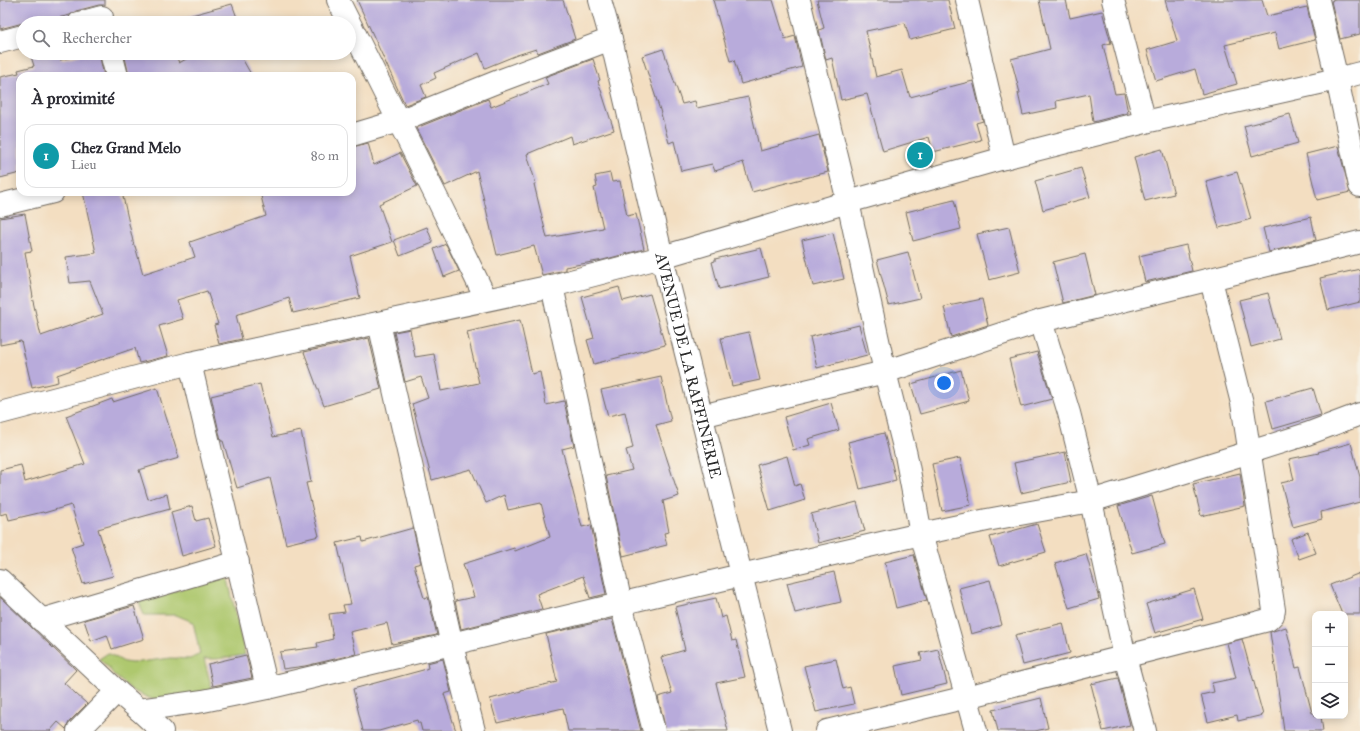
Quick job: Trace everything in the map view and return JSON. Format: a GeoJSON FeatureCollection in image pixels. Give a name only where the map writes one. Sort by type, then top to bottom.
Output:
{"type":"FeatureCollection","features":[{"type":"Feature","properties":{"kind":"street"},"geometry":{"type":"LineString","coordinates":[[338,0],[346,16]]}},
{"type":"Feature","properties":{"kind":"street","name":"AVENUE DE LA RAFFINERIE"},"geometry":{"type":"LineString","coordinates":[[600,0],[611,38],[662,257],[780,731]]}},
{"type":"Feature","properties":{"kind":"street"},"geometry":{"type":"LineString","coordinates":[[799,0],[848,202],[885,372],[906,455],[921,534],[976,731]]}},
{"type":"Feature","properties":{"kind":"street"},"geometry":{"type":"LineString","coordinates":[[967,0],[1004,158]]}},
{"type":"Feature","properties":{"kind":"street"},"geometry":{"type":"LineString","coordinates":[[1113,0],[1145,122]]}},
{"type":"Feature","properties":{"kind":"street"},"geometry":{"type":"LineString","coordinates":[[1318,0],[1360,186]]}},
{"type":"Feature","properties":{"kind":"street"},"geometry":{"type":"LineString","coordinates":[[356,36],[486,299]]}},
{"type":"Feature","properties":{"kind":"street"},"geometry":{"type":"LineString","coordinates":[[0,42],[16,38]]}},
{"type":"Feature","properties":{"kind":"street"},"geometry":{"type":"LineString","coordinates":[[356,135],[398,121],[611,38]]}},
{"type":"Feature","properties":{"kind":"street"},"geometry":{"type":"LineString","coordinates":[[113,60],[116,72]]}},
{"type":"Feature","properties":{"kind":"street"},"geometry":{"type":"LineString","coordinates":[[0,413],[190,363],[552,286],[662,257],[1004,158],[1145,122],[1360,73]]}},
{"type":"Feature","properties":{"kind":"street"},"geometry":{"type":"LineString","coordinates":[[0,205],[37,196]]}},
{"type":"Feature","properties":{"kind":"street"},"geometry":{"type":"LineString","coordinates":[[701,416],[885,372],[1041,321],[1360,242]]}},
{"type":"Feature","properties":{"kind":"street"},"geometry":{"type":"LineString","coordinates":[[827,731],[967,697],[1268,620],[1273,615],[1273,602],[1242,403],[1211,280]]}},
{"type":"Feature","properties":{"kind":"street"},"geometry":{"type":"LineString","coordinates":[[552,286],[621,604],[654,731]]}},
{"type":"Feature","properties":{"kind":"street"},"geometry":{"type":"LineString","coordinates":[[1041,321],[1069,413],[1091,501],[1125,657],[1145,731]]}},
{"type":"Feature","properties":{"kind":"street"},"geometry":{"type":"LineString","coordinates":[[379,323],[452,645],[474,731]]}},
{"type":"Feature","properties":{"kind":"street"},"geometry":{"type":"LineString","coordinates":[[190,363],[267,688]]}},
{"type":"Feature","properties":{"kind":"street"},"geometry":{"type":"LineString","coordinates":[[139,710],[203,701],[267,688],[921,534],[1091,501],[1307,434],[1360,414]]}},
{"type":"Feature","properties":{"kind":"street"},"geometry":{"type":"LineString","coordinates":[[41,620],[238,562]]}},
{"type":"Feature","properties":{"kind":"street"},"geometry":{"type":"LineString","coordinates":[[0,580],[117,691],[162,731]]}},
{"type":"Feature","properties":{"kind":"street"},"geometry":{"type":"LineString","coordinates":[[78,731],[117,691]]}},
{"type":"Feature","properties":{"kind":"green space"},"geometry":{"type":"Polygon","coordinates":[[[227,575],[245,655],[217,659],[204,659],[214,696],[154,700],[133,691],[114,675],[99,659],[108,653],[124,662],[132,663],[171,658],[190,659],[200,654],[193,622],[176,615],[144,615],[139,602],[227,575]]]}},
{"type":"Feature","properties":{"kind":"building"},"geometry":{"type":"Polygon","coordinates":[[[0,0],[105,0],[105,5],[99,5],[76,11],[66,16],[16,16],[16,25],[0,29],[0,0]]]}},
{"type":"Feature","properties":{"kind":"building"},"geometry":{"type":"Polygon","coordinates":[[[357,0],[563,0],[575,39],[538,53],[536,49],[517,55],[485,68],[479,53],[434,73],[436,78],[421,85],[426,97],[405,105],[357,0]]]}},
{"type":"Feature","properties":{"kind":"building"},"geometry":{"type":"Polygon","coordinates":[[[713,0],[773,0],[785,39],[795,36],[802,67],[741,84],[734,60],[730,61],[713,0]]]}},
{"type":"Feature","properties":{"kind":"building"},"geometry":{"type":"Polygon","coordinates":[[[817,0],[948,0],[955,29],[910,40],[905,23],[866,31],[876,77],[902,70],[910,97],[973,81],[983,121],[976,123],[981,140],[933,152],[929,137],[883,151],[867,94],[841,100],[832,58],[826,60],[819,30],[824,28],[817,0]]]}},
{"type":"Feature","properties":{"kind":"building"},"geometry":{"type":"Polygon","coordinates":[[[1039,0],[1066,0],[1070,18],[1102,11],[1111,43],[1103,45],[1115,94],[1124,93],[1128,113],[1093,122],[1089,94],[1056,101],[1057,108],[1023,115],[1018,93],[1020,93],[1011,59],[1050,49],[1039,0]]]}},
{"type":"Feature","properties":{"kind":"building"},"geometry":{"type":"Polygon","coordinates":[[[1165,0],[1262,0],[1267,16],[1307,7],[1315,40],[1279,49],[1275,33],[1225,45],[1237,84],[1202,94],[1195,69],[1156,81],[1147,50],[1177,41],[1165,0]]]}},
{"type":"Feature","properties":{"kind":"building"},"geometry":{"type":"Polygon","coordinates":[[[1360,0],[1360,34],[1340,39],[1331,1],[1360,0]]]}},
{"type":"Feature","properties":{"kind":"building"},"geometry":{"type":"Polygon","coordinates":[[[232,4],[236,16],[188,16],[232,4]]]}},
{"type":"Feature","properties":{"kind":"building"},"geometry":{"type":"Polygon","coordinates":[[[663,49],[682,104],[695,101],[697,108],[748,97],[760,151],[819,135],[828,172],[752,192],[743,162],[715,171],[712,164],[681,171],[674,141],[669,143],[642,56],[663,49]]]}},
{"type":"Feature","properties":{"kind":"building"},"geometry":{"type":"Polygon","coordinates":[[[593,59],[600,80],[598,81],[614,130],[572,144],[570,136],[527,154],[536,184],[534,184],[547,238],[603,228],[594,188],[597,187],[595,176],[610,173],[612,182],[620,181],[627,216],[636,214],[644,249],[603,260],[565,267],[565,270],[542,275],[534,246],[497,255],[477,171],[445,186],[416,128],[488,99],[491,107],[548,84],[545,77],[593,59]]]}},
{"type":"Feature","properties":{"kind":"building"},"geometry":{"type":"Polygon","coordinates":[[[32,60],[101,60],[103,72],[19,72],[18,70],[34,66],[32,60]]]}},
{"type":"Feature","properties":{"kind":"building"},"geometry":{"type":"Polygon","coordinates":[[[126,60],[178,60],[179,63],[184,60],[243,60],[250,72],[128,72],[126,60]]]}},
{"type":"Feature","properties":{"kind":"building"},"geometry":{"type":"Polygon","coordinates":[[[16,74],[16,174],[0,178],[0,77],[16,74]]]}},
{"type":"Feature","properties":{"kind":"building"},"geometry":{"type":"Polygon","coordinates":[[[1290,114],[1298,143],[1252,156],[1244,126],[1290,114]]]}},
{"type":"Feature","properties":{"kind":"building"},"geometry":{"type":"Polygon","coordinates":[[[368,143],[374,165],[400,153],[417,186],[379,204],[392,242],[350,256],[360,298],[293,313],[289,298],[236,315],[242,339],[219,344],[214,325],[218,324],[207,291],[177,300],[183,319],[159,326],[168,356],[139,363],[135,348],[57,375],[58,382],[32,388],[21,341],[0,345],[0,218],[25,214],[32,251],[25,252],[32,297],[41,336],[103,314],[90,281],[70,283],[66,257],[96,253],[84,196],[123,196],[134,246],[143,274],[195,257],[190,242],[266,216],[261,196],[356,196],[356,146],[368,143]]]}},
{"type":"Feature","properties":{"kind":"building"},"geometry":{"type":"Polygon","coordinates":[[[1338,146],[1350,192],[1317,200],[1306,154],[1338,146]]]}},
{"type":"Feature","properties":{"kind":"building"},"geometry":{"type":"Polygon","coordinates":[[[1162,149],[1174,194],[1145,201],[1134,157],[1162,149]]]}},
{"type":"Feature","properties":{"kind":"building"},"geometry":{"type":"Polygon","coordinates":[[[1081,168],[1090,197],[1043,210],[1035,181],[1081,168]]]}},
{"type":"Feature","properties":{"kind":"building"},"geometry":{"type":"Polygon","coordinates":[[[1237,172],[1251,219],[1219,228],[1206,181],[1237,172]]]}},
{"type":"Feature","properties":{"kind":"building"},"geometry":{"type":"Polygon","coordinates":[[[954,200],[961,229],[913,241],[906,212],[954,200]]]}},
{"type":"Feature","properties":{"kind":"building"},"geometry":{"type":"Polygon","coordinates":[[[1311,217],[1316,240],[1269,252],[1263,228],[1311,217]]]}},
{"type":"Feature","properties":{"kind":"building"},"geometry":{"type":"Polygon","coordinates":[[[427,227],[433,243],[400,256],[394,240],[427,227]]]}},
{"type":"Feature","properties":{"kind":"building"},"geometry":{"type":"Polygon","coordinates":[[[1009,227],[1020,272],[989,280],[977,234],[1009,227]]]}},
{"type":"Feature","properties":{"kind":"building"},"geometry":{"type":"Polygon","coordinates":[[[833,233],[844,279],[813,286],[802,240],[833,233]]]}},
{"type":"Feature","properties":{"kind":"building"},"geometry":{"type":"Polygon","coordinates":[[[446,244],[459,271],[444,277],[434,249],[446,244]]]}},
{"type":"Feature","properties":{"kind":"building"},"geometry":{"type":"Polygon","coordinates":[[[1186,245],[1192,271],[1145,282],[1139,256],[1186,245]]]}},
{"type":"Feature","properties":{"kind":"building"},"geometry":{"type":"Polygon","coordinates":[[[761,248],[769,277],[719,289],[712,262],[715,261],[715,259],[761,248]]]}},
{"type":"Feature","properties":{"kind":"building"},"geometry":{"type":"Polygon","coordinates":[[[908,252],[920,298],[889,305],[877,260],[908,252]]]}},
{"type":"Feature","properties":{"kind":"building"},"geometry":{"type":"Polygon","coordinates":[[[1085,254],[1095,295],[1063,303],[1053,262],[1085,254]]]}},
{"type":"Feature","properties":{"kind":"building"},"geometry":{"type":"Polygon","coordinates":[[[1360,269],[1360,302],[1328,310],[1320,278],[1360,269]]]}},
{"type":"Feature","properties":{"kind":"building"},"geometry":{"type":"Polygon","coordinates":[[[619,287],[623,301],[650,294],[665,345],[594,364],[587,340],[594,338],[582,297],[619,287]]]}},
{"type":"Feature","properties":{"kind":"building"},"geometry":{"type":"Polygon","coordinates":[[[1268,293],[1280,339],[1251,347],[1239,300],[1268,293]]]}},
{"type":"Feature","properties":{"kind":"building"},"geometry":{"type":"Polygon","coordinates":[[[982,299],[988,325],[951,337],[944,307],[982,299]]]}},
{"type":"Feature","properties":{"kind":"building"},"geometry":{"type":"Polygon","coordinates":[[[520,320],[532,374],[540,372],[546,405],[564,401],[574,446],[562,449],[582,527],[591,525],[606,594],[590,598],[583,576],[537,594],[542,609],[461,629],[455,601],[474,597],[463,564],[514,548],[515,551],[550,537],[541,503],[508,510],[504,495],[486,503],[471,469],[432,480],[412,404],[428,398],[421,377],[405,382],[394,332],[410,329],[415,357],[434,354],[441,391],[479,383],[467,332],[520,320]]]}},
{"type":"Feature","properties":{"kind":"building"},"geometry":{"type":"Polygon","coordinates":[[[859,325],[867,355],[817,368],[810,337],[859,325]]]}},
{"type":"Feature","properties":{"kind":"building"},"geometry":{"type":"Polygon","coordinates":[[[749,332],[760,380],[732,386],[721,338],[749,332]]]}},
{"type":"Feature","properties":{"kind":"building"},"geometry":{"type":"Polygon","coordinates":[[[369,338],[381,389],[324,406],[304,352],[369,338]]]}},
{"type":"Feature","properties":{"kind":"building"},"geometry":{"type":"Polygon","coordinates":[[[1037,352],[1052,399],[1021,407],[1009,359],[1037,352]]]}},
{"type":"Feature","properties":{"kind":"building"},"geometry":{"type":"Polygon","coordinates":[[[961,370],[969,401],[920,414],[911,384],[961,370]]]}},
{"type":"Feature","properties":{"kind":"building"},"geometry":{"type":"Polygon","coordinates":[[[661,377],[671,421],[656,425],[679,496],[663,501],[669,532],[664,533],[667,545],[623,556],[606,476],[632,470],[626,450],[633,448],[625,412],[608,416],[601,390],[661,377]]]}},
{"type":"Feature","properties":{"kind":"building"},"geometry":{"type":"Polygon","coordinates":[[[260,384],[273,437],[301,431],[311,482],[306,483],[319,536],[286,544],[270,478],[237,488],[223,441],[221,441],[211,396],[260,384]]]}},
{"type":"Feature","properties":{"kind":"building"},"geometry":{"type":"Polygon","coordinates":[[[157,388],[179,458],[139,470],[148,499],[167,494],[170,509],[98,529],[113,576],[83,584],[71,547],[83,543],[71,505],[44,513],[9,520],[7,513],[0,515],[0,470],[21,465],[25,482],[85,464],[66,416],[112,399],[113,402],[157,388]]]}},
{"type":"Feature","properties":{"kind":"building"},"geometry":{"type":"Polygon","coordinates":[[[1313,388],[1321,415],[1273,429],[1266,401],[1313,388]]]}},
{"type":"Feature","properties":{"kind":"building"},"geometry":{"type":"Polygon","coordinates":[[[831,403],[839,430],[808,439],[810,445],[793,450],[784,417],[831,403]]]}},
{"type":"Feature","properties":{"kind":"building"},"geometry":{"type":"Polygon","coordinates":[[[884,433],[896,480],[860,489],[848,442],[884,433]]]}},
{"type":"Feature","properties":{"kind":"building"},"geometry":{"type":"Polygon","coordinates":[[[1351,443],[1360,477],[1360,502],[1321,512],[1322,519],[1293,527],[1281,483],[1294,480],[1289,459],[1319,453],[1318,452],[1351,443]]]}},
{"type":"Feature","properties":{"kind":"building"},"geometry":{"type":"Polygon","coordinates":[[[1065,452],[1071,482],[1021,493],[1014,463],[1065,452]]]}},
{"type":"Feature","properties":{"kind":"building"},"geometry":{"type":"Polygon","coordinates":[[[787,456],[795,486],[800,484],[805,500],[770,511],[757,465],[787,456]]]}},
{"type":"Feature","properties":{"kind":"building"},"geometry":{"type":"Polygon","coordinates":[[[960,458],[971,505],[942,511],[932,464],[960,458]]]}},
{"type":"Feature","properties":{"kind":"building"},"geometry":{"type":"Polygon","coordinates":[[[1240,473],[1245,506],[1201,516],[1193,484],[1240,473]]]}},
{"type":"Feature","properties":{"kind":"building"},"geometry":{"type":"Polygon","coordinates":[[[1152,496],[1165,544],[1132,553],[1118,506],[1152,496]]]}},
{"type":"Feature","properties":{"kind":"building"},"geometry":{"type":"Polygon","coordinates":[[[857,502],[865,531],[818,543],[811,514],[857,502]]]}},
{"type":"Feature","properties":{"kind":"building"},"geometry":{"type":"Polygon","coordinates":[[[192,506],[196,521],[208,518],[216,546],[182,556],[171,512],[192,506]]]}},
{"type":"Feature","properties":{"kind":"building"},"geometry":{"type":"Polygon","coordinates":[[[1037,524],[1046,552],[999,566],[990,537],[1037,524]]]}},
{"type":"Feature","properties":{"kind":"building"},"geometry":{"type":"Polygon","coordinates":[[[413,528],[421,563],[414,565],[424,598],[428,597],[437,635],[392,644],[387,623],[350,632],[356,654],[305,666],[283,669],[280,652],[318,647],[317,643],[333,639],[329,614],[345,612],[343,605],[351,604],[337,543],[362,537],[363,542],[413,528]]]}},
{"type":"Feature","properties":{"kind":"building"},"geometry":{"type":"Polygon","coordinates":[[[1308,532],[1316,553],[1299,559],[1291,539],[1308,532]]]}},
{"type":"Feature","properties":{"kind":"building"},"geometry":{"type":"Polygon","coordinates":[[[1086,554],[1099,599],[1069,608],[1055,563],[1086,554]]]}},
{"type":"Feature","properties":{"kind":"building"},"geometry":{"type":"Polygon","coordinates":[[[914,555],[927,600],[896,608],[885,562],[914,555]]]}},
{"type":"Feature","properties":{"kind":"building"},"geometry":{"type":"Polygon","coordinates":[[[834,572],[841,602],[795,613],[787,583],[834,572]]]}},
{"type":"Feature","properties":{"kind":"building"},"geometry":{"type":"Polygon","coordinates":[[[1360,573],[1360,614],[1348,614],[1348,611],[1341,611],[1330,585],[1360,573]]]}},
{"type":"Feature","properties":{"kind":"building"},"geometry":{"type":"Polygon","coordinates":[[[990,580],[1002,625],[971,634],[959,588],[990,580]]]}},
{"type":"Feature","properties":{"kind":"building"},"geometry":{"type":"Polygon","coordinates":[[[1194,589],[1203,619],[1155,633],[1146,604],[1194,589]]]}},
{"type":"Feature","properties":{"kind":"building"},"geometry":{"type":"Polygon","coordinates":[[[0,597],[76,670],[64,683],[87,704],[69,722],[66,729],[58,722],[50,731],[0,731],[0,597]]]}},
{"type":"Feature","properties":{"kind":"building"},"geometry":{"type":"Polygon","coordinates":[[[716,598],[721,618],[726,616],[732,641],[736,640],[745,677],[716,683],[728,731],[666,731],[658,697],[672,693],[661,657],[685,650],[675,607],[716,598]]]}},
{"type":"Feature","properties":{"kind":"building"},"geometry":{"type":"Polygon","coordinates":[[[134,606],[144,639],[112,649],[107,635],[91,641],[84,620],[134,606]]]}},
{"type":"Feature","properties":{"kind":"building"},"geometry":{"type":"Polygon","coordinates":[[[612,619],[641,731],[568,731],[563,708],[497,723],[490,699],[557,682],[546,634],[612,619]]]}},
{"type":"Feature","properties":{"kind":"building"},"geometry":{"type":"Polygon","coordinates":[[[1063,623],[1070,653],[1023,665],[1015,635],[1063,623]]]}},
{"type":"Feature","properties":{"kind":"building"},"geometry":{"type":"Polygon","coordinates":[[[1286,627],[1296,668],[1300,667],[1312,713],[1312,719],[1321,719],[1323,731],[1284,731],[1270,632],[1286,627]]]}},
{"type":"Feature","properties":{"kind":"building"},"geometry":{"type":"Polygon","coordinates":[[[1242,639],[1263,715],[1238,721],[1237,715],[1208,722],[1201,695],[1214,692],[1212,683],[1236,678],[1227,643],[1242,639]]]}},
{"type":"Feature","properties":{"kind":"building"},"geometry":{"type":"Polygon","coordinates":[[[938,649],[947,684],[901,695],[895,666],[922,660],[920,653],[938,649]]]}},
{"type":"Feature","properties":{"kind":"building"},"geometry":{"type":"Polygon","coordinates":[[[246,655],[252,678],[213,686],[208,664],[246,655]]]}},
{"type":"Feature","properties":{"kind":"building"},"geometry":{"type":"Polygon","coordinates":[[[443,659],[451,692],[444,694],[456,731],[422,731],[420,723],[418,723],[417,720],[379,731],[363,731],[353,689],[423,670],[428,668],[427,663],[443,659]]]}},
{"type":"Feature","properties":{"kind":"building"},"geometry":{"type":"Polygon","coordinates":[[[836,659],[843,689],[850,687],[854,704],[816,712],[804,666],[836,659]]]}},
{"type":"Feature","properties":{"kind":"building"},"geometry":{"type":"Polygon","coordinates":[[[1118,678],[1130,725],[1103,731],[1091,684],[1118,678]]]}},
{"type":"Feature","properties":{"kind":"building"},"geometry":{"type":"Polygon","coordinates":[[[1041,698],[1048,728],[1035,731],[998,731],[993,710],[1041,698]]]}},
{"type":"Feature","properties":{"kind":"place","name":"Chez Grand Melo"},"geometry":{"type":"Point","coordinates":[920,155]}}]}
